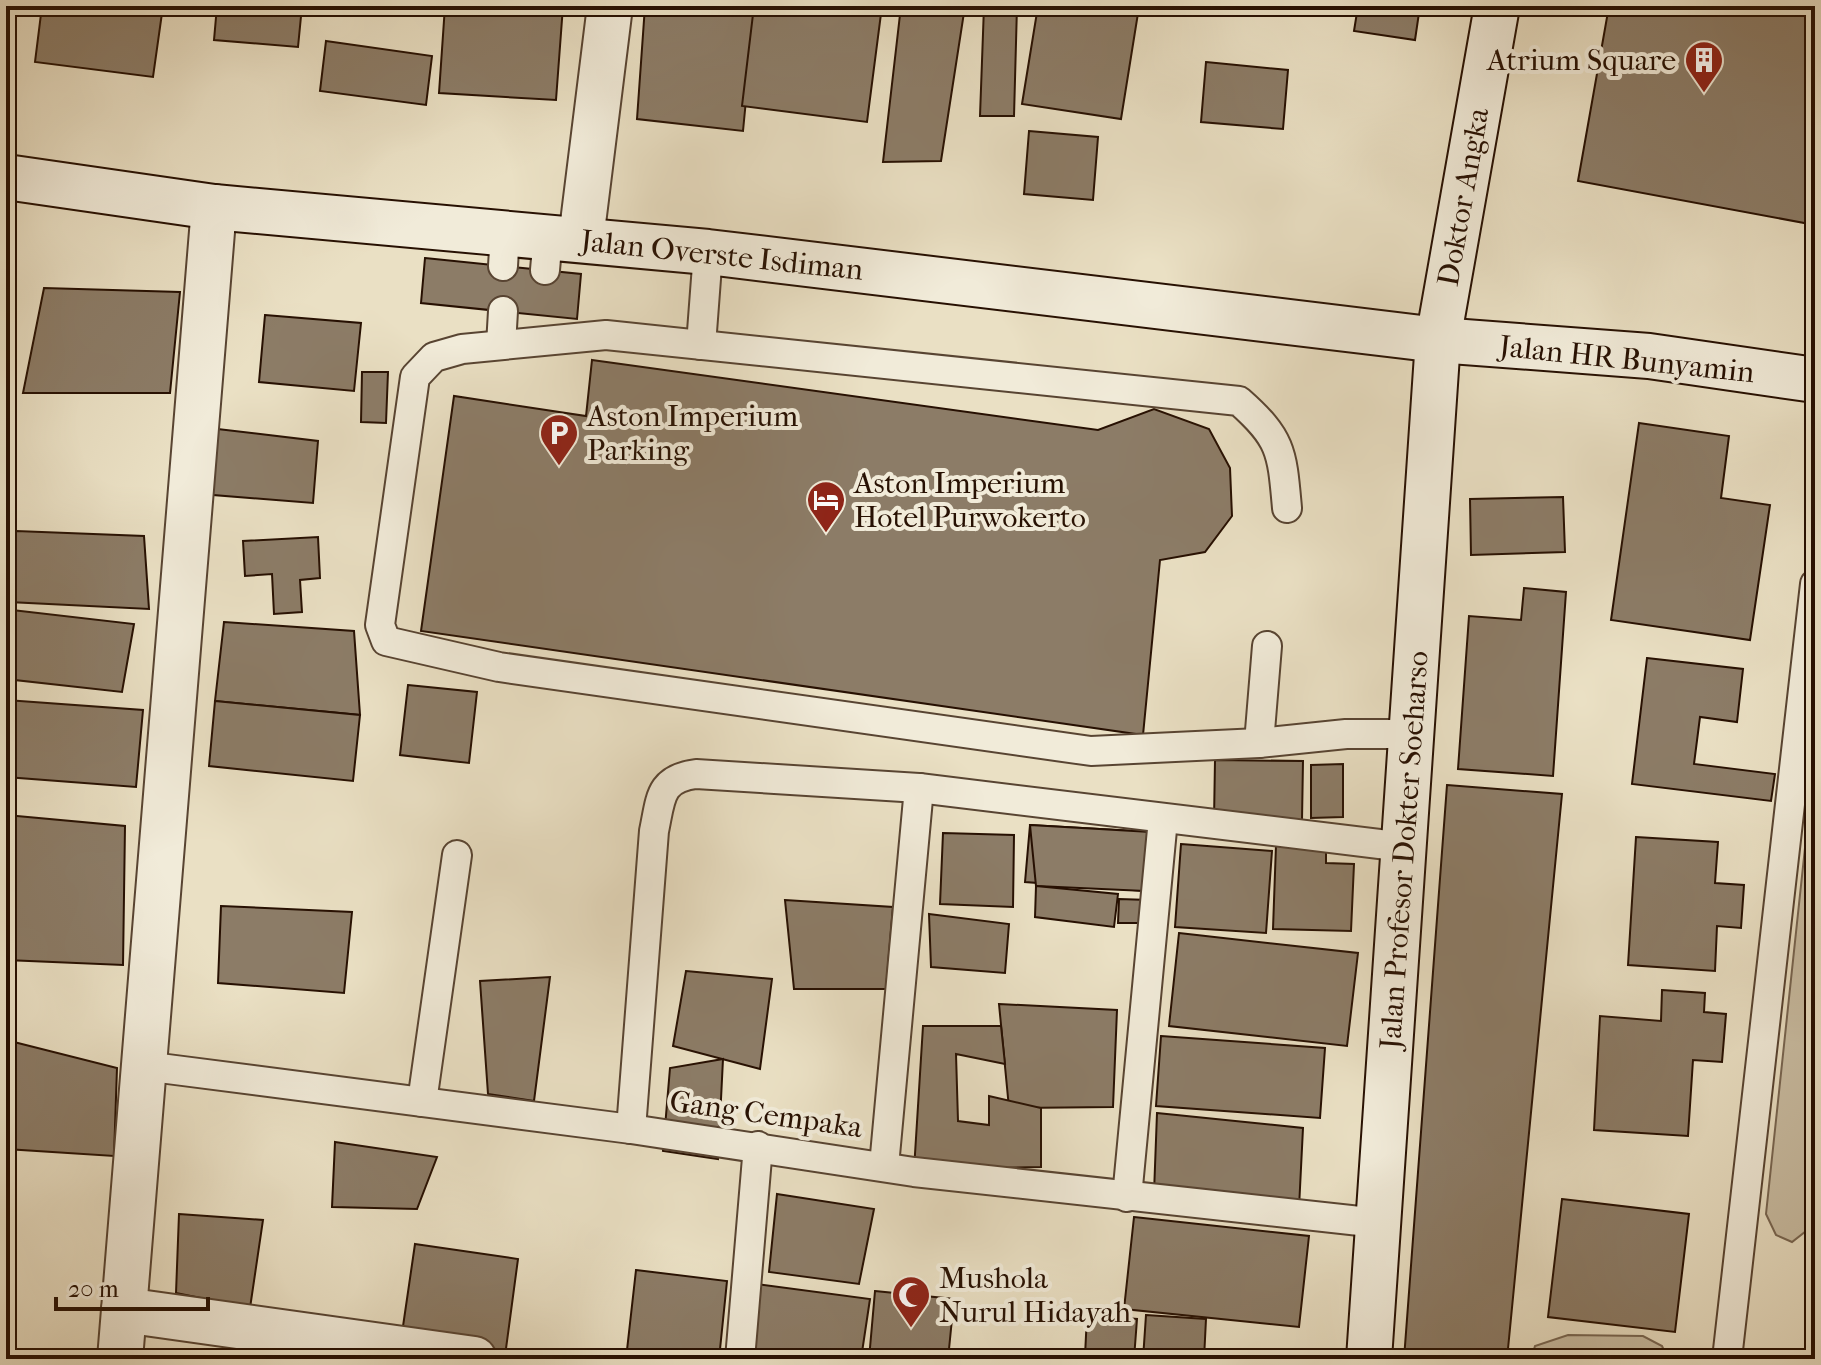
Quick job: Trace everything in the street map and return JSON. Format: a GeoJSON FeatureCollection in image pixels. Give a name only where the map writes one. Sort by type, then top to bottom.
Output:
{"type":"FeatureCollection","features":[{"type":"Feature","properties":{"kind":"street"},"geometry":{"type":"LineString","coordinates":[[558,248],[610,6]]}},
{"type":"Feature","properties":{"kind":"street","name":"Doktor Angka"},"geometry":{"type":"LineString","coordinates":[[1438,340],[1497,6]]}},
{"type":"Feature","properties":{"kind":"street","name":"Jalan Overste Isdiman"},"geometry":{"type":"LineString","coordinates":[[6,177],[504,249],[708,252],[1438,340]]}},
{"type":"Feature","properties":{"kind":"street"},"geometry":{"type":"LineString","coordinates":[[120,1359],[214,207]]}},
{"type":"Feature","properties":{"kind":"street","name":"Jalan HR Bunyamin"},"geometry":{"type":"LineString","coordinates":[[1438,340],[1649,356],[1815,380]]}},
{"type":"Feature","properties":{"kind":"street","name":"Jalan Profesor Dokter Soeharso"},"geometry":{"type":"LineString","coordinates":[[1369,1359],[1438,340]]}},
{"type":"Feature","properties":{"kind":"street"},"geometry":{"type":"LineString","coordinates":[[124,1310],[474,1359]]}},
{"type":"Feature","properties":{"kind":"lane"},"geometry":{"type":"LineString","coordinates":[[701,345],[708,252]]}},
{"type":"Feature","properties":{"kind":"lane"},"geometry":{"type":"LineString","coordinates":[[501,345],[503,311]]}},
{"type":"Feature","properties":{"kind":"lane"},"geometry":{"type":"LineString","coordinates":[[1287,508],[1283,461],[1267,426],[1239,401],[544,329],[501,345],[434,357],[415,377],[380,625],[386,641],[499,667],[1091,751],[1259,743],[1346,734],[1409,734]]}},
{"type":"Feature","properties":{"kind":"lane"},"geometry":{"type":"LineString","coordinates":[[1727,1359],[1815,584]]}},
{"type":"Feature","properties":{"kind":"lane"},"geometry":{"type":"LineString","coordinates":[[1259,743],[1267,646]]}},
{"type":"Feature","properties":{"kind":"lane"},"geometry":{"type":"LineString","coordinates":[[631,1129],[654,831],[663,789],[677,777],[696,774],[919,788],[1163,819],[1215,821],[1404,847]]}},
{"type":"Feature","properties":{"kind":"lane"},"geometry":{"type":"LineString","coordinates":[[884,1166],[919,788]]}},
{"type":"Feature","properties":{"kind":"lane"},"geometry":{"type":"LineString","coordinates":[[1127,1197],[1163,819]]}},
{"type":"Feature","properties":{"kind":"lane"},"geometry":{"type":"LineString","coordinates":[[422,1102],[457,855]]}},
{"type":"Feature","properties":{"kind":"lane","name":"Gang Cempaka"},"geometry":{"type":"LineString","coordinates":[[144,1066],[1127,1197],[1378,1223]]}},
{"type":"Feature","properties":{"kind":"lane"},"geometry":{"type":"LineString","coordinates":[[740,1359],[758,1146]]}},
{"type":"Feature","properties":{"kind":"shaded area"},"geometry":{"type":"Polygon","coordinates":[[[1815,754],[1815,1224],[1792,1242],[1776,1235],[1766,1214],[1815,754]]]}},
{"type":"Feature","properties":{"kind":"shaded area"},"geometry":{"type":"Polygon","coordinates":[[[1568,1335],[1643,1336],[1662,1346],[1668,1359],[1531,1359],[1535,1346],[1568,1335]]]}},
{"type":"Feature","properties":{"kind":"building"},"geometry":{"type":"Polygon","coordinates":[[[42,6],[163,6],[153,77],[35,62],[42,6]]]}},
{"type":"Feature","properties":{"kind":"building"},"geometry":{"type":"Polygon","coordinates":[[[217,6],[302,6],[298,47],[214,40],[217,6]]]}},
{"type":"Feature","properties":{"kind":"building"},"geometry":{"type":"Polygon","coordinates":[[[445,6],[563,6],[556,100],[439,93],[445,6]]]}},
{"type":"Feature","properties":{"kind":"building"},"geometry":{"type":"Polygon","coordinates":[[[645,6],[755,6],[743,131],[637,119],[645,6]]]}},
{"type":"Feature","properties":{"kind":"building"},"geometry":{"type":"Polygon","coordinates":[[[754,6],[882,6],[867,122],[742,106],[754,6]]]}},
{"type":"Feature","properties":{"kind":"building"},"geometry":{"type":"Polygon","coordinates":[[[901,6],[965,6],[941,161],[883,162],[901,6]]]}},
{"type":"Feature","properties":{"kind":"building"},"geometry":{"type":"Polygon","coordinates":[[[984,6],[1017,6],[1014,116],[980,116],[984,6]]]}},
{"type":"Feature","properties":{"kind":"building"},"geometry":{"type":"Polygon","coordinates":[[[1038,6],[1139,7],[1121,119],[1022,104],[1038,6]]]}},
{"type":"Feature","properties":{"kind":"building"},"geometry":{"type":"Polygon","coordinates":[[[1358,6],[1420,6],[1415,40],[1354,31],[1358,6]]]}},
{"type":"Feature","properties":{"kind":"building","name":"Atrium Square"},"geometry":{"type":"Polygon","coordinates":[[[1609,6],[1815,6],[1815,225],[1578,181],[1609,6]]]}},
{"type":"Feature","properties":{"kind":"building"},"geometry":{"type":"Polygon","coordinates":[[[326,41],[432,56],[426,105],[320,91],[326,41]]]}},
{"type":"Feature","properties":{"kind":"building"},"geometry":{"type":"Polygon","coordinates":[[[1206,62],[1288,70],[1283,129],[1201,122],[1206,62]]]}},
{"type":"Feature","properties":{"kind":"building"},"geometry":{"type":"Polygon","coordinates":[[[1029,131],[1098,137],[1093,200],[1024,194],[1029,131]]]}},
{"type":"Feature","properties":{"kind":"building"},"geometry":{"type":"Polygon","coordinates":[[[425,258],[581,274],[577,319],[421,303],[425,258]]]}},
{"type":"Feature","properties":{"kind":"building"},"geometry":{"type":"Polygon","coordinates":[[[44,288],[180,292],[170,393],[23,393],[44,288]]]}},
{"type":"Feature","properties":{"kind":"building"},"geometry":{"type":"Polygon","coordinates":[[[265,315],[361,323],[354,391],[259,382],[265,315]]]}},
{"type":"Feature","properties":{"kind":"building","name":"Aston Imperium Hotel Purwokerto"},"geometry":{"type":"Polygon","coordinates":[[[592,360],[1098,430],[1154,409],[1209,429],[1230,468],[1232,516],[1205,552],[1160,560],[1143,735],[421,631],[454,396],[586,416],[592,360]]]}},
{"type":"Feature","properties":{"kind":"building"},"geometry":{"type":"Polygon","coordinates":[[[362,372],[388,372],[386,423],[361,422],[362,372]]]}},
{"type":"Feature","properties":{"kind":"building"},"geometry":{"type":"Polygon","coordinates":[[[1639,423],[1729,436],[1721,498],[1770,505],[1750,640],[1611,620],[1639,423]]]}},
{"type":"Feature","properties":{"kind":"building"},"geometry":{"type":"Polygon","coordinates":[[[209,428],[318,441],[313,503],[201,494],[209,428]]]}},
{"type":"Feature","properties":{"kind":"building"},"geometry":{"type":"Polygon","coordinates":[[[1563,497],[1565,552],[1471,555],[1470,499],[1563,497]]]}},
{"type":"Feature","properties":{"kind":"building"},"geometry":{"type":"Polygon","coordinates":[[[16,531],[144,536],[149,609],[9,602],[16,531]]]}},
{"type":"Feature","properties":{"kind":"building"},"geometry":{"type":"Polygon","coordinates":[[[318,537],[320,578],[300,580],[302,612],[274,614],[272,574],[245,576],[243,541],[318,537]]]}},
{"type":"Feature","properties":{"kind":"building"},"geometry":{"type":"Polygon","coordinates":[[[1524,588],[1566,592],[1553,776],[1458,769],[1469,616],[1521,620],[1524,588]]]}},
{"type":"Feature","properties":{"kind":"building"},"geometry":{"type":"Polygon","coordinates":[[[12,610],[134,624],[122,692],[6,679],[12,610]]]}},
{"type":"Feature","properties":{"kind":"building"},"geometry":{"type":"Polygon","coordinates":[[[224,622],[354,631],[360,715],[215,701],[224,622]]]}},
{"type":"Feature","properties":{"kind":"building"},"geometry":{"type":"Polygon","coordinates":[[[1647,658],[1743,669],[1737,722],[1700,717],[1694,764],[1775,774],[1771,801],[1632,784],[1647,658]]]}},
{"type":"Feature","properties":{"kind":"building"},"geometry":{"type":"Polygon","coordinates":[[[408,685],[477,692],[469,763],[400,755],[408,685]]]}},
{"type":"Feature","properties":{"kind":"building"},"geometry":{"type":"Polygon","coordinates":[[[6,700],[143,710],[136,787],[6,777],[6,700]]]}},
{"type":"Feature","properties":{"kind":"building"},"geometry":{"type":"Polygon","coordinates":[[[215,701],[360,715],[353,781],[209,766],[215,701]]]}},
{"type":"Feature","properties":{"kind":"building"},"geometry":{"type":"Polygon","coordinates":[[[1215,760],[1303,761],[1302,820],[1214,820],[1215,760]]]}},
{"type":"Feature","properties":{"kind":"building"},"geometry":{"type":"Polygon","coordinates":[[[1343,764],[1343,817],[1311,818],[1311,765],[1343,764]]]}},
{"type":"Feature","properties":{"kind":"building"},"geometry":{"type":"Polygon","coordinates":[[[1447,785],[1562,794],[1507,1359],[1404,1359],[1447,785]]]}},
{"type":"Feature","properties":{"kind":"building"},"geometry":{"type":"Polygon","coordinates":[[[6,815],[125,826],[123,965],[6,960],[6,815]]]}},
{"type":"Feature","properties":{"kind":"building"},"geometry":{"type":"Polygon","coordinates":[[[1030,825],[1151,832],[1145,891],[1025,882],[1030,825]]]}},
{"type":"Feature","properties":{"kind":"building"},"geometry":{"type":"Polygon","coordinates":[[[1030,825],[1151,832],[1145,891],[1036,886],[1030,825]]]}},
{"type":"Feature","properties":{"kind":"building"},"geometry":{"type":"Polygon","coordinates":[[[943,833],[1014,835],[1013,907],[940,904],[943,833]]]}},
{"type":"Feature","properties":{"kind":"building"},"geometry":{"type":"Polygon","coordinates":[[[1636,837],[1718,842],[1715,883],[1744,885],[1741,928],[1717,926],[1715,971],[1628,965],[1636,837]]]}},
{"type":"Feature","properties":{"kind":"building"},"geometry":{"type":"Polygon","coordinates":[[[1181,844],[1272,851],[1266,933],[1175,927],[1181,844]]]}},
{"type":"Feature","properties":{"kind":"building"},"geometry":{"type":"Polygon","coordinates":[[[1276,845],[1326,847],[1326,863],[1354,864],[1351,931],[1273,929],[1276,845]]]}},
{"type":"Feature","properties":{"kind":"building"},"geometry":{"type":"Polygon","coordinates":[[[1036,886],[1118,894],[1114,927],[1035,917],[1036,886]]]}},
{"type":"Feature","properties":{"kind":"building"},"geometry":{"type":"Polygon","coordinates":[[[1119,899],[1149,900],[1148,923],[1118,923],[1119,899]]]}},
{"type":"Feature","properties":{"kind":"building"},"geometry":{"type":"Polygon","coordinates":[[[785,900],[893,907],[886,989],[794,989],[785,900]]]}},
{"type":"Feature","properties":{"kind":"building"},"geometry":{"type":"Polygon","coordinates":[[[221,906],[352,912],[344,993],[218,983],[221,906]]]}},
{"type":"Feature","properties":{"kind":"building"},"geometry":{"type":"Polygon","coordinates":[[[929,914],[1009,924],[1005,973],[931,967],[929,914]]]}},
{"type":"Feature","properties":{"kind":"building"},"geometry":{"type":"Polygon","coordinates":[[[1179,933],[1358,953],[1347,1046],[1169,1026],[1179,933]]]}},
{"type":"Feature","properties":{"kind":"building"},"geometry":{"type":"Polygon","coordinates":[[[686,971],[772,979],[760,1069],[673,1046],[686,971]]]}},
{"type":"Feature","properties":{"kind":"building"},"geometry":{"type":"Polygon","coordinates":[[[550,977],[534,1101],[488,1094],[480,981],[550,977]]]}},
{"type":"Feature","properties":{"kind":"building"},"geometry":{"type":"Polygon","coordinates":[[[1662,990],[1705,993],[1704,1012],[1726,1014],[1722,1062],[1693,1060],[1688,1136],[1594,1130],[1600,1016],[1661,1021],[1662,990]]]}},
{"type":"Feature","properties":{"kind":"building"},"geometry":{"type":"Polygon","coordinates":[[[999,1004],[1117,1010],[1113,1107],[1009,1108],[999,1004]]]}},
{"type":"Feature","properties":{"kind":"building"},"geometry":{"type":"Polygon","coordinates":[[[923,1026],[1001,1026],[1005,1064],[956,1054],[958,1121],[989,1125],[989,1096],[1041,1108],[1041,1167],[914,1170],[923,1026]]]}},
{"type":"Feature","properties":{"kind":"building"},"geometry":{"type":"Polygon","coordinates":[[[1161,1036],[1325,1048],[1320,1118],[1156,1106],[1161,1036]]]}},
{"type":"Feature","properties":{"kind":"building"},"geometry":{"type":"Polygon","coordinates":[[[6,1040],[117,1068],[114,1156],[6,1149],[6,1040]]]}},
{"type":"Feature","properties":{"kind":"building"},"geometry":{"type":"Polygon","coordinates":[[[723,1059],[718,1159],[663,1151],[670,1068],[723,1059]]]}},
{"type":"Feature","properties":{"kind":"building"},"geometry":{"type":"Polygon","coordinates":[[[1157,1113],[1303,1128],[1299,1208],[1154,1193],[1157,1113]]]}},
{"type":"Feature","properties":{"kind":"building"},"geometry":{"type":"Polygon","coordinates":[[[335,1142],[437,1157],[417,1209],[332,1207],[335,1142]]]}},
{"type":"Feature","properties":{"kind":"building"},"geometry":{"type":"Polygon","coordinates":[[[777,1194],[874,1209],[859,1284],[769,1272],[777,1194]]]}},
{"type":"Feature","properties":{"kind":"building"},"geometry":{"type":"Polygon","coordinates":[[[1562,1199],[1689,1214],[1675,1332],[1548,1317],[1562,1199]]]}},
{"type":"Feature","properties":{"kind":"building"},"geometry":{"type":"Polygon","coordinates":[[[179,1214],[263,1220],[250,1308],[176,1293],[179,1214]]]}},
{"type":"Feature","properties":{"kind":"building"},"geometry":{"type":"Polygon","coordinates":[[[1134,1217],[1309,1236],[1299,1327],[1124,1309],[1134,1217]]]}},
{"type":"Feature","properties":{"kind":"building"},"geometry":{"type":"Polygon","coordinates":[[[415,1244],[518,1259],[505,1356],[401,1340],[415,1244]]]}},
{"type":"Feature","properties":{"kind":"building"},"geometry":{"type":"Polygon","coordinates":[[[1815,1265],[1815,1342],[1809,1341],[1815,1265]]]}},
{"type":"Feature","properties":{"kind":"building"},"geometry":{"type":"Polygon","coordinates":[[[636,1270],[727,1281],[719,1359],[626,1359],[636,1270]]]}},
{"type":"Feature","properties":{"kind":"building"},"geometry":{"type":"Polygon","coordinates":[[[757,1284],[870,1299],[861,1359],[747,1359],[757,1284]]]}},
{"type":"Feature","properties":{"kind":"building","name":"Mushola Nurul Hidayah"},"geometry":{"type":"Polygon","coordinates":[[[875,1291],[954,1299],[948,1359],[869,1359],[875,1291]]]}},
{"type":"Feature","properties":{"kind":"building"},"geometry":{"type":"Polygon","coordinates":[[[1087,1315],[1137,1319],[1134,1359],[1053,1359],[1053,1355],[1085,1356],[1087,1315]]]}},
{"type":"Feature","properties":{"kind":"building"},"geometry":{"type":"Polygon","coordinates":[[[1146,1315],[1206,1319],[1204,1359],[1143,1359],[1146,1315]]]}},
{"type":"Feature","properties":{"kind":"place","name":"Atrium Square"},"geometry":{"type":"Point","coordinates":[1704,94]}},
{"type":"Feature","properties":{"kind":"place","name":"Aston Imperium Parking"},"geometry":{"type":"Point","coordinates":[559,467]}},
{"type":"Feature","properties":{"kind":"place","name":"Aston Imperium Hotel Purwokerto"},"geometry":{"type":"Point","coordinates":[826,534]}},
{"type":"Feature","properties":{"kind":"place","name":"Mushola Nurul Hidayah"},"geometry":{"type":"Point","coordinates":[911,1329]}}]}
